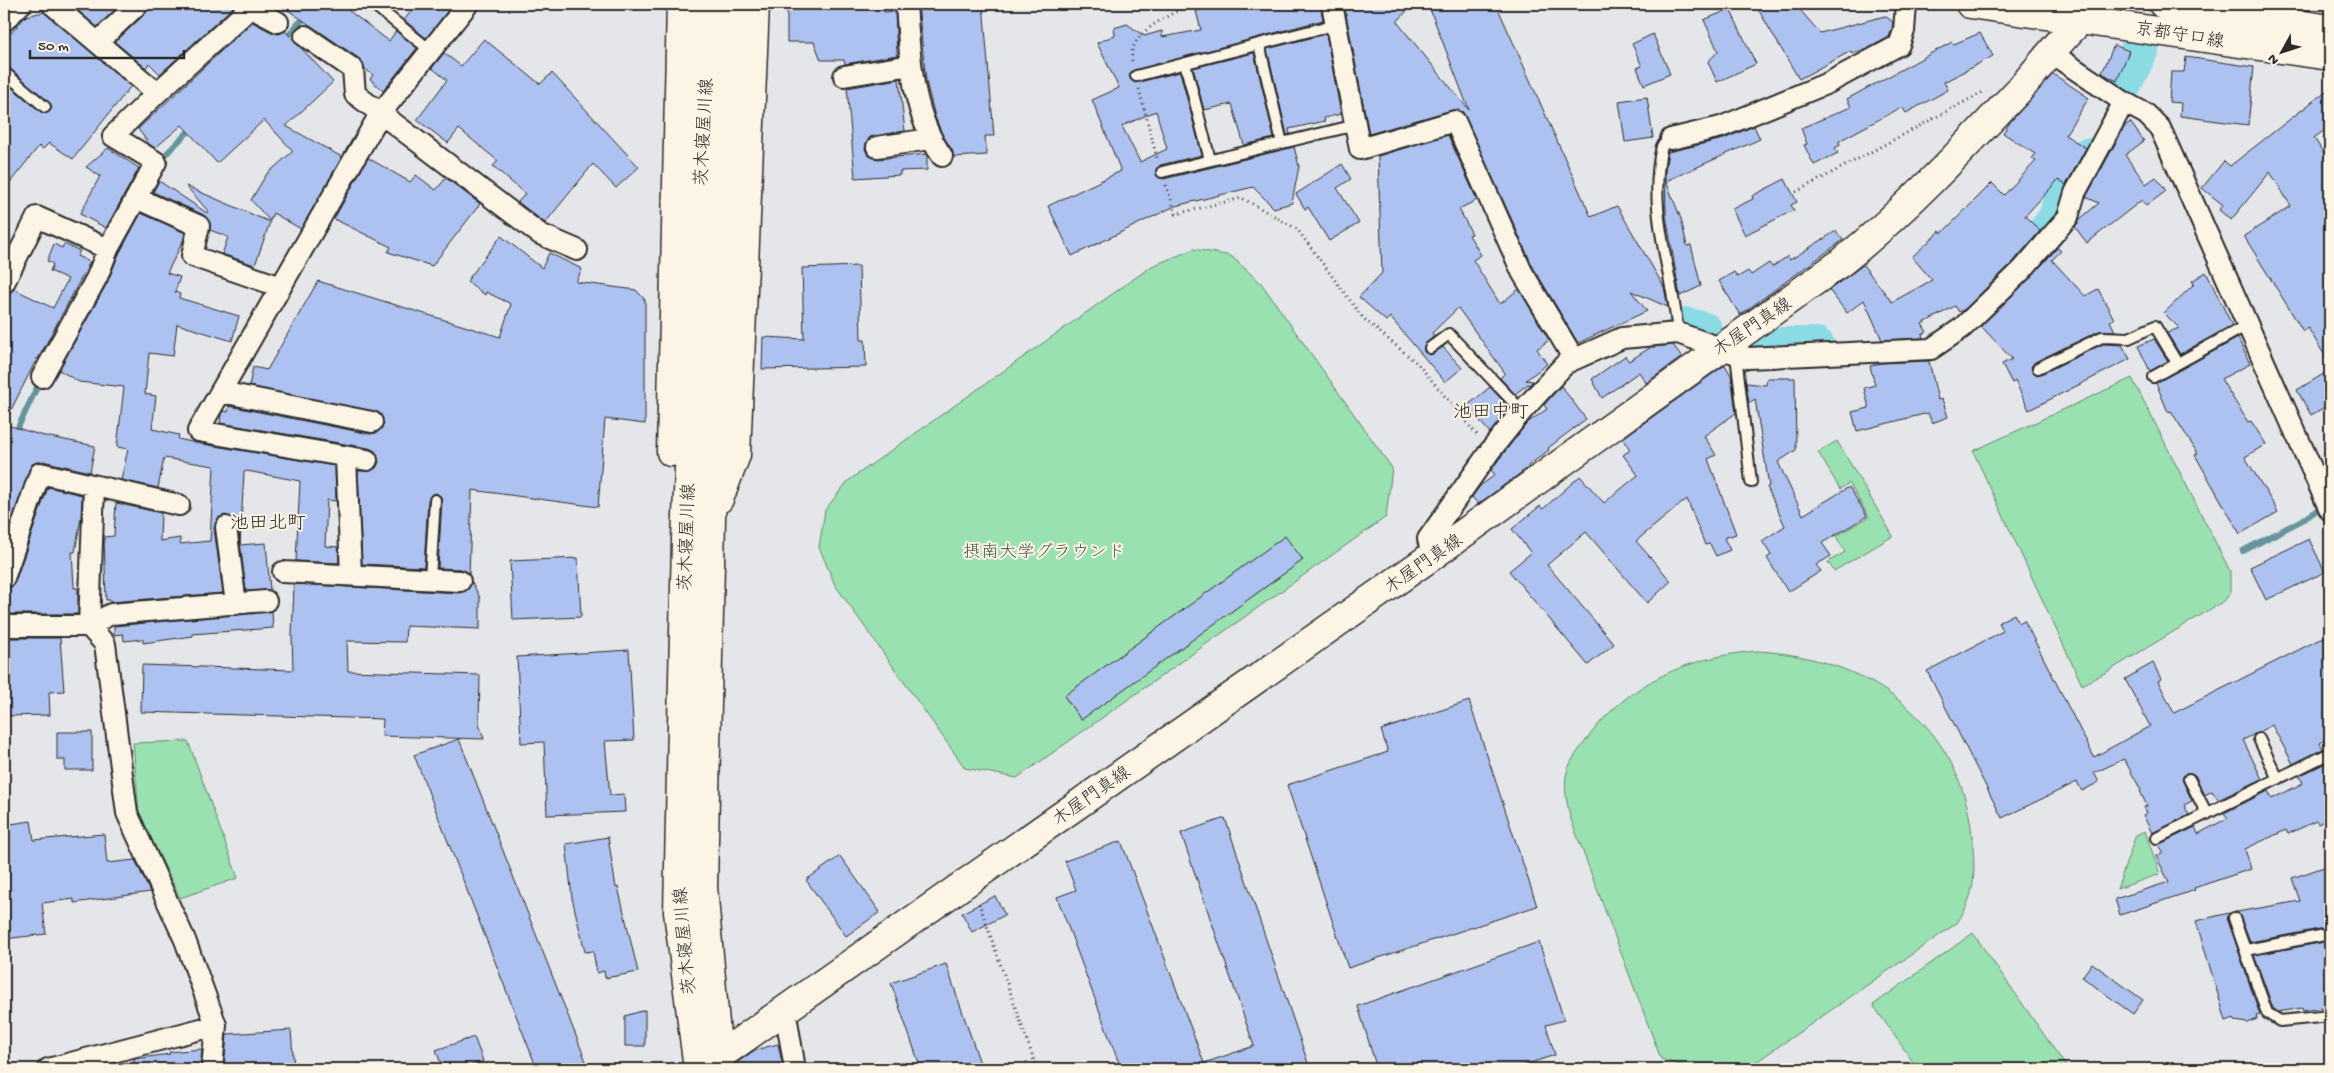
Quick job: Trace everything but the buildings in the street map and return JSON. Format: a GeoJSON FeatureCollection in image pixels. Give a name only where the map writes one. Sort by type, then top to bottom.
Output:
{"type":"FeatureCollection","features":[{"type":"Feature","properties":{"kind":"main road"},"geometry":{"type":"LineString","coordinates":[[681,4],[670,477],[686,539]]}},
{"type":"Feature","properties":{"kind":"main road","name":"茨木寝屋川線"},"geometry":{"type":"LineString","coordinates":[[708,1066],[702,888],[711,518],[709,4]]}},
{"type":"Feature","properties":{"kind":"main road","name":"茨木寝屋川線"},"geometry":{"type":"LineString","coordinates":[[708,1066],[678,912],[686,539],[711,233],[733,4]]}},
{"type":"Feature","properties":{"kind":"main road"},"geometry":{"type":"LineString","coordinates":[[711,518],[736,455],[755,4]]}},
{"type":"Feature","properties":{"kind":"main road","name":"京都守口線"},"geometry":{"type":"LineString","coordinates":[[1970,4],[2090,11],[2330,56]]}},
{"type":"Feature","properties":{"kind":"main road","name":"京都守口線"},"geometry":{"type":"LineString","coordinates":[[2163,4],[2330,29]]}},
{"type":"Feature","properties":{"kind":"main road","name":"木屋門真線"},"geometry":{"type":"LineString","coordinates":[[708,1066],[785,1009],[1727,352],[1776,311],[1886,226],[1929,185],[2090,11]]}},
{"type":"Feature","properties":{"kind":"street"},"geometry":{"type":"LineString","coordinates":[[4,21],[21,4]]}},
{"type":"Feature","properties":{"kind":"street"},"geometry":{"type":"LineString","coordinates":[[52,4],[157,93]]}},
{"type":"Feature","properties":{"kind":"street"},"geometry":{"type":"LineString","coordinates":[[98,42],[138,4]]}},
{"type":"Feature","properties":{"kind":"street"},"geometry":{"type":"LineString","coordinates":[[367,460],[198,431],[380,114],[468,4]]}},
{"type":"Feature","properties":{"kind":"street"},"geometry":{"type":"LineString","coordinates":[[906,4],[911,65],[918,106],[930,139],[942,156]]}},
{"type":"Feature","properties":{"kind":"street"},"geometry":{"type":"LineString","coordinates":[[1332,4],[1360,149],[1455,121],[1522,272],[1571,355]]}},
{"type":"Feature","properties":{"kind":"street"},"geometry":{"type":"LineString","coordinates":[[1671,139],[1721,127],[1828,83],[1900,45],[1904,31],[1906,4]]}},
{"type":"Feature","properties":{"kind":"street"},"geometry":{"type":"LineString","coordinates":[[42,376],[96,277],[108,248],[156,162],[113,136],[247,6],[278,22]]}},
{"type":"Feature","properties":{"kind":"street"},"geometry":{"type":"LineString","coordinates":[[305,36],[353,69],[355,94],[380,114],[540,234],[577,250]]}},
{"type":"Feature","properties":{"kind":"street"},"geometry":{"type":"LineString","coordinates":[[2050,53],[2124,102],[2146,114],[2160,128],[2249,324],[2327,504]]}},
{"type":"Feature","properties":{"kind":"street"},"geometry":{"type":"LineString","coordinates":[[844,76],[911,65]]}},
{"type":"Feature","properties":{"kind":"street"},"geometry":{"type":"LineString","coordinates":[[1432,556],[1428,540],[1519,408],[1566,363],[1571,355],[1622,338],[1678,334],[1748,358],[1931,349],[1962,328],[2022,270],[2068,217],[2075,193],[2124,102]]}},
{"type":"Feature","properties":{"kind":"street"},"geometry":{"type":"LineString","coordinates":[[877,147],[930,139]]}},
{"type":"Feature","properties":{"kind":"street"},"geometry":{"type":"LineString","coordinates":[[136,198],[199,226],[192,256],[281,287]]}},
{"type":"Feature","properties":{"kind":"street"},"geometry":{"type":"LineString","coordinates":[[4,283],[36,217],[108,248]]}},
{"type":"Feature","properties":{"kind":"street"},"geometry":{"type":"LineString","coordinates":[[221,392],[372,422]]}},
{"type":"Feature","properties":{"kind":"street"},"geometry":{"type":"LineString","coordinates":[[346,457],[351,575]]}},
{"type":"Feature","properties":{"kind":"street"},"geometry":{"type":"LineString","coordinates":[[4,578],[40,473],[179,505]]}},
{"type":"Feature","properties":{"kind":"street"},"geometry":{"type":"LineString","coordinates":[[94,486],[89,626],[105,644],[127,813],[185,940],[216,1025],[212,1069]]}},
{"type":"Feature","properties":{"kind":"street"},"geometry":{"type":"LineString","coordinates":[[226,527],[236,604]]}},
{"type":"Feature","properties":{"kind":"street"},"geometry":{"type":"LineString","coordinates":[[283,572],[460,581]]}},
{"type":"Feature","properties":{"kind":"street"},"geometry":{"type":"LineString","coordinates":[[4,626],[89,626],[111,614],[266,601]]}},
{"type":"Feature","properties":{"kind":"street"},"geometry":{"type":"LineString","coordinates":[[785,1009],[795,1069]]}},
{"type":"Feature","properties":{"kind":"street"},"geometry":{"type":"LineString","coordinates":[[48,1069],[216,1025]]}},
{"type":"Feature","properties":{"kind":"lane"},"geometry":{"type":"LineString","coordinates":[[373,4],[430,50]]}},
{"type":"Feature","properties":{"kind":"lane"},"geometry":{"type":"LineString","coordinates":[[1136,76],[1337,24]]}},
{"type":"Feature","properties":{"kind":"lane"},"geometry":{"type":"LineString","coordinates":[[1259,44],[1282,143]]}},
{"type":"Feature","properties":{"kind":"lane"},"geometry":{"type":"LineString","coordinates":[[1185,64],[1210,160]]}},
{"type":"Feature","properties":{"kind":"lane"},"geometry":{"type":"LineString","coordinates":[[4,72],[45,108]]}},
{"type":"Feature","properties":{"kind":"lane"},"geometry":{"type":"LineString","coordinates":[[1162,172],[1356,125]]}},
{"type":"Feature","properties":{"kind":"lane"},"geometry":{"type":"LineString","coordinates":[[1671,139],[1662,146],[1657,168],[1658,224],[1675,299],[1678,334]]}},
{"type":"Feature","properties":{"kind":"lane"},"geometry":{"type":"LineString","coordinates":[[2153,377],[2249,324]]}},
{"type":"Feature","properties":{"kind":"lane"},"geometry":{"type":"LineString","coordinates":[[2038,368],[2102,337],[2129,338],[2155,326],[2177,363]]}},
{"type":"Feature","properties":{"kind":"lane"},"geometry":{"type":"LineString","coordinates":[[1430,348],[1449,334],[1519,408]]}},
{"type":"Feature","properties":{"kind":"lane"},"geometry":{"type":"LineString","coordinates":[[1727,352],[1751,482]]}},
{"type":"Feature","properties":{"kind":"lane"},"geometry":{"type":"LineString","coordinates":[[430,579],[435,500]]}},
{"type":"Feature","properties":{"kind":"lane"},"geometry":{"type":"LineString","coordinates":[[2259,739],[2278,779]]}},
{"type":"Feature","properties":{"kind":"lane"},"geometry":{"type":"LineString","coordinates":[[2157,838],[2330,753]]}},
{"type":"Feature","properties":{"kind":"lane"},"geometry":{"type":"LineString","coordinates":[[2189,778],[2206,814]]}},
{"type":"Feature","properties":{"kind":"lane"},"geometry":{"type":"LineString","coordinates":[[2234,918],[2267,1013],[2280,1021],[2330,1016]]}},
{"type":"Feature","properties":{"kind":"lane"},"geometry":{"type":"LineString","coordinates":[[2246,950],[2330,934]]}},
{"type":"Feature","properties":{"kind":"path"},"geometry":{"type":"LineString","coordinates":[[1190,4],[1143,32],[1131,54],[1162,172],[1176,214],[1242,198],[1296,229],[1363,318],[1418,364],[1478,437]]}},
{"type":"Feature","properties":{"kind":"path"},"geometry":{"type":"LineString","coordinates":[[1796,192],[1989,88]]}},
{"type":"Feature","properties":{"kind":"path"},"geometry":{"type":"LineString","coordinates":[[975,894],[1037,1069]]}},
{"type":"Feature","properties":{"kind":"green space","name":"摂南大学グラウンド"},"geometry":{"type":"Polygon","coordinates":[[[1194,249],[1231,256],[1261,283],[1392,468],[1386,517],[1017,778],[965,768],[835,585],[819,547],[825,510],[848,481],[1152,266],[1194,249]]]}},
{"type":"Feature","properties":{"kind":"green space"},"geometry":{"type":"Polygon","coordinates":[[[2132,378],[2230,571],[2230,594],[2224,601],[2112,669],[2082,685],[1973,451],[2132,378]]]}},
{"type":"Feature","properties":{"kind":"green space"},"geometry":{"type":"Polygon","coordinates":[[[1837,441],[1893,536],[1834,571],[1828,562],[1845,552],[1836,536],[1869,517],[1849,483],[1840,489],[1818,452],[1837,441]]]}},
{"type":"Feature","properties":{"kind":"green space"},"geometry":{"type":"Polygon","coordinates":[[[1758,651],[1798,656],[1836,666],[1871,682],[1902,703],[1928,729],[1949,759],[1964,795],[1972,836],[1973,881],[1968,902],[1957,923],[1746,1069],[1693,1069],[1661,1059],[1570,817],[1565,783],[1568,768],[1587,739],[1603,719],[1641,687],[1685,666],[1708,659],[1758,651]]]}},
{"type":"Feature","properties":{"kind":"green space"},"geometry":{"type":"Polygon","coordinates":[[[188,741],[238,878],[180,898],[139,813],[133,743],[188,741]]]}},
{"type":"Feature","properties":{"kind":"green space"},"geometry":{"type":"Polygon","coordinates":[[[2145,831],[2160,874],[2117,889],[2136,835],[2145,831]]]}},
{"type":"Feature","properties":{"kind":"green space"},"geometry":{"type":"Polygon","coordinates":[[[1973,933],[2068,1069],[1918,1069],[1873,1005],[1973,933]]]}},
{"type":"Feature","properties":{"kind":"waterway"},"geometry":{"type":"LineString","coordinates":[[285,40],[298,24],[321,4]]}},
{"type":"Feature","properties":{"kind":"waterway"},"geometry":{"type":"LineString","coordinates":[[2121,88],[2140,49]]}},
{"type":"Feature","properties":{"kind":"waterway"},"geometry":{"type":"LineString","coordinates":[[167,153],[194,126]]}},
{"type":"Feature","properties":{"kind":"waterway"},"geometry":{"type":"LineString","coordinates":[[2030,254],[2057,218],[2060,207],[2086,157]]}},
{"type":"Feature","properties":{"kind":"waterway"},"geometry":{"type":"LineString","coordinates":[[1686,326],[1704,331]]}},
{"type":"Feature","properties":{"kind":"waterway"},"geometry":{"type":"LineString","coordinates":[[1741,346],[1816,346]]}},
{"type":"Feature","properties":{"kind":"waterway"},"geometry":{"type":"LineString","coordinates":[[14,436],[39,383]]}},
{"type":"Feature","properties":{"kind":"waterway"},"geometry":{"type":"LineString","coordinates":[[2243,551],[2302,520],[2325,505]]}},
{"type":"Feature","properties":{"kind":"district","name":"池田中町"},"geometry":{"type":"Point","coordinates":[1491,410]}},
{"type":"Feature","properties":{"kind":"district","name":"池田北町"},"geometry":{"type":"Point","coordinates":[268,521]}}]}
